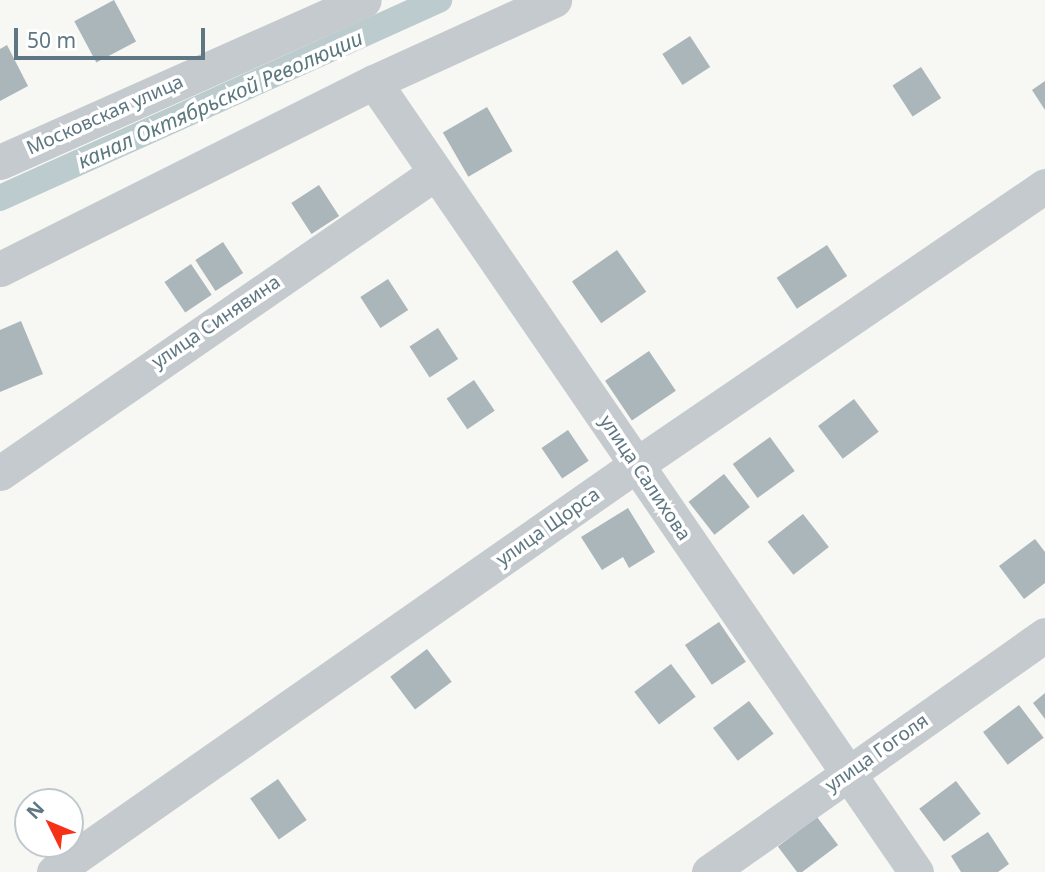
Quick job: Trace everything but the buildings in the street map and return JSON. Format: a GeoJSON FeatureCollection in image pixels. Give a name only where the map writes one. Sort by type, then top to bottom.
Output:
{"type":"FeatureCollection","features":[{"type":"Feature","properties":{"kind":"street","name":"Московская улица"},"geometry":{"type":"LineString","coordinates":[[0,162],[364,0]]}},
{"type":"Feature","properties":{"kind":"street"},"geometry":{"type":"LineString","coordinates":[[0,269],[374,82],[554,0]]}},
{"type":"Feature","properties":{"kind":"street","name":"улица Салихова"},"geometry":{"type":"LineString","coordinates":[[374,82],[916,872]]}},
{"type":"Feature","properties":{"kind":"street","name":"улица Синявина"},"geometry":{"type":"LineString","coordinates":[[0,473],[435,173]]}},
{"type":"Feature","properties":{"kind":"street","name":"улица Щорса"},"geometry":{"type":"LineString","coordinates":[[54,872],[636,465],[1045,186]]}},
{"type":"Feature","properties":{"kind":"street","name":"улица Гоголя"},"geometry":{"type":"LineString","coordinates":[[709,872],[1045,635]]}},
{"type":"Feature","properties":{"kind":"waterway","name":"канал Октябрьской Революции"},"geometry":{"type":"LineString","coordinates":[[0,198],[439,0]]}}]}
